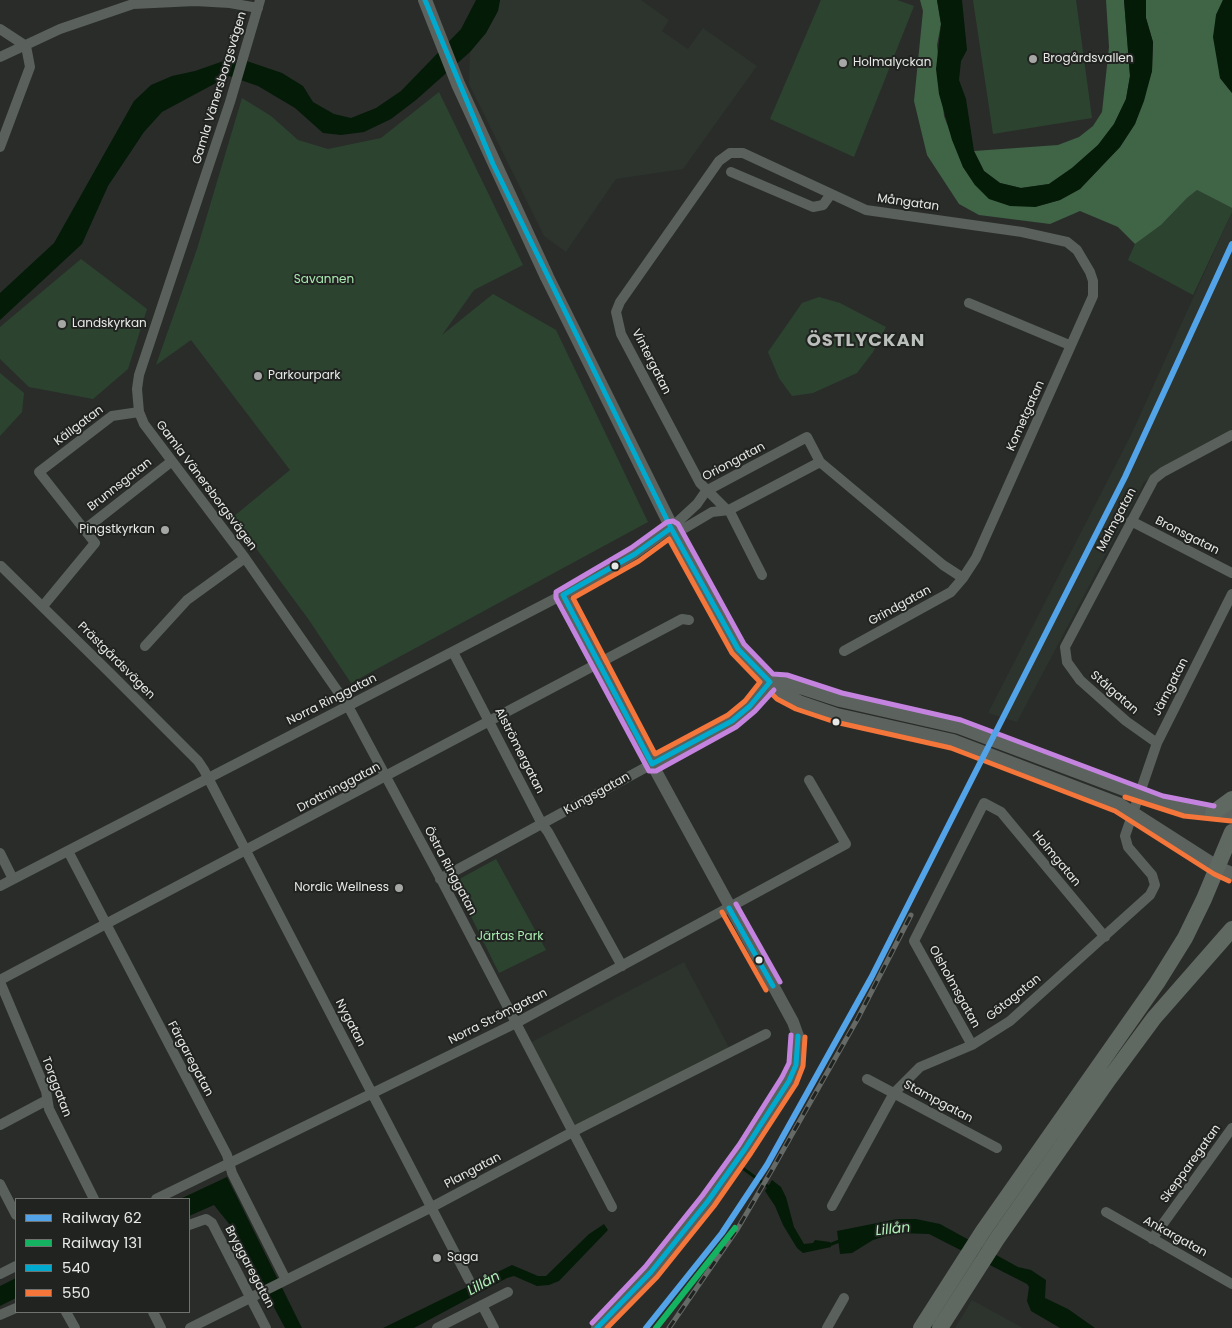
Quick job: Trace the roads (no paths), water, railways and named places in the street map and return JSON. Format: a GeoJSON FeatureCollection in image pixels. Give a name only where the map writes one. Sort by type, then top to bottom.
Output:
{"type":"FeatureCollection","features":[{"type":"Feature","properties":{"kind":"highway"},"geometry":{"type":"LineString","coordinates":[[1213,813],[1232,799]]}},
{"type":"Feature","properties":{"kind":"highway"},"geometry":{"type":"LineString","coordinates":[[940,1328],[972,1277],[990,1235],[1157,983],[1225,871],[1232,832]]}},
{"type":"Feature","properties":{"kind":"highway"},"geometry":{"type":"LineString","coordinates":[[921,1328],[957,1271],[990,1235],[1137,1040],[1232,929]]}},
{"type":"Feature","properties":{"kind":"main road"},"geometry":{"type":"LineString","coordinates":[[425,0],[458,84],[547,277],[671,528],[738,649],[781,693],[814,708],[837,715],[960,743],[1118,804],[1225,871]]}},
{"type":"Feature","properties":{"kind":"main road"},"geometry":{"type":"LineString","coordinates":[[430,0],[437,28]]}},
{"type":"Feature","properties":{"kind":"main road"},"geometry":{"type":"LineString","coordinates":[[770,682],[785,682],[840,700],[959,727],[1140,795],[1186,810],[1232,814]]}},
{"type":"Feature","properties":{"kind":"street"},"geometry":{"type":"LineString","coordinates":[[0,57],[60,29],[132,2],[195,1],[259,4]]}},
{"type":"Feature","properties":{"kind":"street","name":"Gamla Vänersborgsvägen"},"geometry":{"type":"LineString","coordinates":[[259,4],[234,87],[140,375],[137,389],[139,412],[144,424],[246,558],[348,706]]}},
{"type":"Feature","properties":{"kind":"street"},"geometry":{"type":"LineString","coordinates":[[0,30],[26,46],[30,67],[0,147]]}},
{"type":"Feature","properties":{"kind":"street","name":"Mångatan"},"geometry":{"type":"LineString","coordinates":[[730,153],[743,153],[866,210],[1022,232],[1067,242],[1085,260]]}},
{"type":"Feature","properties":{"kind":"street","name":"Vintergatan"},"geometry":{"type":"LineString","coordinates":[[728,510],[706,491],[622,334],[616,312],[620,302],[719,161],[730,153]]}},
{"type":"Feature","properties":{"kind":"street"},"geometry":{"type":"LineString","coordinates":[[731,172],[813,207],[823,205],[831,194]]}},
{"type":"Feature","properties":{"kind":"street","name":"Kometgatan"},"geometry":{"type":"LineString","coordinates":[[963,578],[976,558],[1093,296],[1093,281],[1085,260]]}},
{"type":"Feature","properties":{"kind":"street"},"geometry":{"type":"LineString","coordinates":[[969,303],[1067,344]]}},
{"type":"Feature","properties":{"kind":"street","name":"Källgatan"},"geometry":{"type":"LineString","coordinates":[[84,530],[39,472],[112,416],[139,412]]}},
{"type":"Feature","properties":{"kind":"street","name":"Malmgatan"},"geometry":{"type":"LineString","coordinates":[[1065,652],[1070,635],[1149,486],[1162,472],[1232,436]]}},
{"type":"Feature","properties":{"kind":"street","name":"Oriongatan"},"geometry":{"type":"LineString","coordinates":[[671,528],[697,504],[706,491],[807,437],[820,462],[943,564],[963,578]]}},
{"type":"Feature","properties":{"kind":"street","name":"Brunnsgatan"},"geometry":{"type":"LineString","coordinates":[[84,530],[172,461]]}},
{"type":"Feature","properties":{"kind":"street"},"geometry":{"type":"LineString","coordinates":[[671,528],[685,528],[712,512],[728,510],[820,462]]}},
{"type":"Feature","properties":{"kind":"street"},"geometry":{"type":"LineString","coordinates":[[728,510],[762,575]]}},
{"type":"Feature","properties":{"kind":"street","name":"Bronsgatan"},"geometry":{"type":"LineString","coordinates":[[1130,521],[1232,572]]}},
{"type":"Feature","properties":{"kind":"street","name":"Norra Ringgatan"},"geometry":{"type":"LineString","coordinates":[[0,886],[563,595],[635,554],[671,528]]}},
{"type":"Feature","properties":{"kind":"street"},"geometry":{"type":"LineString","coordinates":[[43,606],[95,543],[84,530]]}},
{"type":"Feature","properties":{"kind":"street"},"geometry":{"type":"LineString","coordinates":[[145,646],[187,600],[246,558]]}},
{"type":"Feature","properties":{"kind":"street","name":"Prästgårdsvägen"},"geometry":{"type":"LineString","coordinates":[[1,566],[198,761],[208,779]]}},
{"type":"Feature","properties":{"kind":"street","name":"Grindgatan"},"geometry":{"type":"LineString","coordinates":[[844,651],[939,599],[950,592],[963,578]]}},
{"type":"Feature","properties":{"kind":"street","name":"Järngatan"},"geometry":{"type":"LineString","coordinates":[[1140,795],[1157,743],[1232,594]]}},
{"type":"Feature","properties":{"kind":"street"},"geometry":{"type":"LineString","coordinates":[[563,595],[729,908],[793,1022],[798,1036],[796,1065],[789,1081],[746,1149],[708,1201],[651,1272],[597,1328]]}},
{"type":"Feature","properties":{"kind":"street","name":"Drottninggatan"},"geometry":{"type":"LineString","coordinates":[[0,981],[386,778],[682,619],[689,620]]}},
{"type":"Feature","properties":{"kind":"street","name":"Alströmergatan"},"geometry":{"type":"LineString","coordinates":[[453,652],[542,824],[622,966]]}},
{"type":"Feature","properties":{"kind":"street","name":"Stålgatan"},"geometry":{"type":"LineString","coordinates":[[1065,652],[1067,662],[1080,680],[1126,721],[1157,743]]}},
{"type":"Feature","properties":{"kind":"street","name":"Kungsgatan"},"geometry":{"type":"LineString","coordinates":[[440,879],[732,721],[750,706],[770,682]]}},
{"type":"Feature","properties":{"kind":"street","name":"Östra Ringgatan"},"geometry":{"type":"LineString","coordinates":[[348,706],[612,1207]]}},
{"type":"Feature","properties":{"kind":"street","name":"Nygatan"},"geometry":{"type":"LineString","coordinates":[[208,779],[469,1280]]}},
{"type":"Feature","properties":{"kind":"street","name":"Norra Strömgatan"},"geometry":{"type":"LineString","coordinates":[[158,1198],[516,1023],[846,844],[810,780]]}},
{"type":"Feature","properties":{"kind":"street","name":"Götagatan"},"geometry":{"type":"LineString","coordinates":[[832,1206],[894,1093],[920,1067],[972,1045],[1010,1021],[1150,895],[1155,885],[1152,875],[1128,847],[1125,836],[1140,795]]}},
{"type":"Feature","properties":{"kind":"street","name":"Holmgatan"},"geometry":{"type":"LineString","coordinates":[[914,941],[984,803],[1001,812],[1104,937]]}},
{"type":"Feature","properties":{"kind":"street","name":"Färgaregatan"},"geometry":{"type":"LineString","coordinates":[[68,851],[229,1163],[284,1281]]}},
{"type":"Feature","properties":{"kind":"street"},"geometry":{"type":"LineString","coordinates":[[0,853],[13,879]]}},
{"type":"Feature","properties":{"kind":"street","name":"Olsholmsgatan"},"geometry":{"type":"LineString","coordinates":[[914,941],[972,1045]]}},
{"type":"Feature","properties":{"kind":"street","name":"Torggatan"},"geometry":{"type":"LineString","coordinates":[[0,981],[46,1091],[49,1109],[94,1198]]}},
{"type":"Feature","properties":{"kind":"street","name":"Plangatan"},"geometry":{"type":"LineString","coordinates":[[190,1328],[432,1207],[766,1034]]}},
{"type":"Feature","properties":{"kind":"street","name":"Stampgatan"},"geometry":{"type":"LineString","coordinates":[[867,1079],[997,1148]]}},
{"type":"Feature","properties":{"kind":"street"},"geometry":{"type":"LineString","coordinates":[[0,1125],[47,1100]]}},
{"type":"Feature","properties":{"kind":"street","name":"Skepparegatan"},"geometry":{"type":"LineString","coordinates":[[1152,1239],[1232,1128]]}},
{"type":"Feature","properties":{"kind":"street"},"geometry":{"type":"LineString","coordinates":[[0,1184],[15,1213]]}},
{"type":"Feature","properties":{"kind":"street","name":"Ankargatan"},"geometry":{"type":"LineString","coordinates":[[1106,1212],[1232,1284]]}},
{"type":"Feature","properties":{"kind":"street","name":"Bryggaregatan"},"geometry":{"type":"LineString","coordinates":[[190,1225],[206,1219],[212,1224],[266,1328]]}},
{"type":"Feature","properties":{"kind":"street"},"geometry":{"type":"LineString","coordinates":[[0,1274],[15,1266]]}},
{"type":"Feature","properties":{"kind":"street"},"geometry":{"type":"LineString","coordinates":[[437,1328],[508,1292]]}},
{"type":"Feature","properties":{"kind":"street"},"geometry":{"type":"LineString","coordinates":[[827,1328],[844,1298]]}},
{"type":"Feature","properties":{"kind":"street"},"geometry":{"type":"LineString","coordinates":[[482,1306],[494,1328]]}},
{"type":"Feature","properties":{"kind":"street"},"geometry":{"type":"LineString","coordinates":[[0,1315],[15,1308]]}},
{"type":"Feature","properties":{"kind":"street"},"geometry":{"type":"LineString","coordinates":[[67,1313],[75,1328]]}},
{"type":"Feature","properties":{"kind":"street"},"geometry":{"type":"LineString","coordinates":[[154,1313],[161,1328]]}},
{"type":"Feature","properties":{"kind":"water"},"geometry":{"type":"Polygon","coordinates":[[[476,0],[500,0],[498,11],[486,33],[470,52],[416,100],[391,119],[364,132],[341,135],[323,133],[295,108],[258,86],[229,76],[162,112],[144,132],[108,186],[82,244],[0,320],[0,293],[54,243],[134,101],[151,85],[172,76],[195,71],[235,57],[282,73],[303,86],[313,102],[334,114],[351,118],[376,108],[401,91],[461,29],[476,0]]]}},
{"type":"Feature","properties":{"kind":"water"},"geometry":{"type":"Polygon","coordinates":[[[937,0],[962,0],[967,50],[961,61],[959,80],[966,99],[974,151],[984,171],[1000,183],[1021,188],[1049,184],[1072,168],[1098,145],[1114,124],[1126,99],[1130,76],[1124,0],[1146,0],[1146,18],[1153,42],[1152,71],[1144,101],[1135,124],[1120,147],[1080,189],[1060,200],[1035,207],[1010,206],[989,199],[975,185],[963,167],[952,140],[939,94],[936,69],[941,24],[937,0]]]}},
{"type":"Feature","properties":{"kind":"water"},"geometry":{"type":"Polygon","coordinates":[[[1223,0],[1232,0],[1232,93],[1220,78],[1213,37],[1216,15],[1223,0]]]}},
{"type":"Feature","properties":{"kind":"water"},"geometry":{"type":"Polygon","coordinates":[[[227,1177],[302,1328],[285,1328],[230,1225],[214,1205],[190,1216],[190,1198],[182,1198],[227,1177]]]}},
{"type":"Feature","properties":{"kind":"water"},"geometry":{"type":"Polygon","coordinates":[[[772,1180],[781,1187],[786,1197],[794,1227],[804,1244],[813,1243],[815,1240],[830,1242],[831,1247],[803,1253],[797,1248],[765,1191],[772,1180]]]}},
{"type":"Feature","properties":{"kind":"water"},"geometry":{"type":"Polygon","coordinates":[[[897,1219],[916,1219],[940,1224],[1018,1267],[1031,1270],[1046,1280],[1045,1298],[1068,1309],[1095,1328],[1060,1328],[1031,1311],[1027,1301],[1029,1287],[1027,1284],[929,1234],[899,1233],[873,1240],[852,1253],[840,1254],[837,1231],[897,1219]]]}},
{"type":"Feature","properties":{"kind":"water"},"geometry":{"type":"Polygon","coordinates":[[[604,1224],[608,1230],[559,1281],[549,1285],[537,1286],[514,1276],[414,1328],[383,1328],[512,1265],[538,1276],[546,1276],[589,1234],[604,1224]]]}},
{"type":"Feature","properties":{"kind":"water"},"geometry":{"type":"Polygon","coordinates":[[[15,1278],[15,1298],[0,1306],[0,1286],[15,1278]]]}},
{"type":"Feature","properties":{"kind":"waterway","name":"Lillån"},"geometry":{"type":"LineString","coordinates":[[741,1167],[770,1188]]}},
{"type":"Feature","properties":{"kind":"waterway","name":"Lillån"},"geometry":{"type":"LineString","coordinates":[[829,1245],[842,1240]]}},
{"type":"Feature","properties":{"kind":"railway"},"geometry":{"type":"LineString","coordinates":[[669,1328],[738,1228],[858,1018],[911,915]]}},
{"type":"Feature","properties":{"kind":"railway"},"geometry":{"type":"LineString","coordinates":[[656,1328],[696,1277]]}},
{"type":"Feature","properties":{"kind":"rail line","name":"62"},"geometry":{"type":"LineString","coordinates":[[646,1328],[722,1233],[767,1165],[871,978],[1125,477],[1232,244]]}},
{"type":"Feature","properties":{"kind":"rail line","name":"131"},"geometry":{"type":"LineString","coordinates":[[656,1328],[735,1228]]}},
{"type":"Feature","properties":{"kind":"place","name":"Brogårdsvallen"},"geometry":{"type":"Point","coordinates":[1033,59]}},
{"type":"Feature","properties":{"kind":"place","name":"Holmalyckan"},"geometry":{"type":"Point","coordinates":[843,63]}},
{"type":"Feature","properties":{"kind":"place","name":"Landskyrkan"},"geometry":{"type":"Point","coordinates":[62,324]}},
{"type":"Feature","properties":{"kind":"place","name":"Parkourpark"},"geometry":{"type":"Point","coordinates":[258,376]}},
{"type":"Feature","properties":{"kind":"place","name":"Pingstkyrkan"},"geometry":{"type":"Point","coordinates":[165,530]}},
{"type":"Feature","properties":{"kind":"place","name":"Nordic Wellness"},"geometry":{"type":"Point","coordinates":[399,888]}},
{"type":"Feature","properties":{"kind":"place","name":"Saga"},"geometry":{"type":"Point","coordinates":[437,1258]}},
{"type":"Feature","properties":{"kind":"district","name":"ÖSTLYCKAN"},"geometry":{"type":"Point","coordinates":[866,341]}},
{"type":"Feature","properties":{"kind":"park label","name":"Savannen"},"geometry":{"type":"Point","coordinates":[324,280]}},
{"type":"Feature","properties":{"kind":"park label","name":"Järtas Park"},"geometry":{"type":"Point","coordinates":[510,937]}}]}
